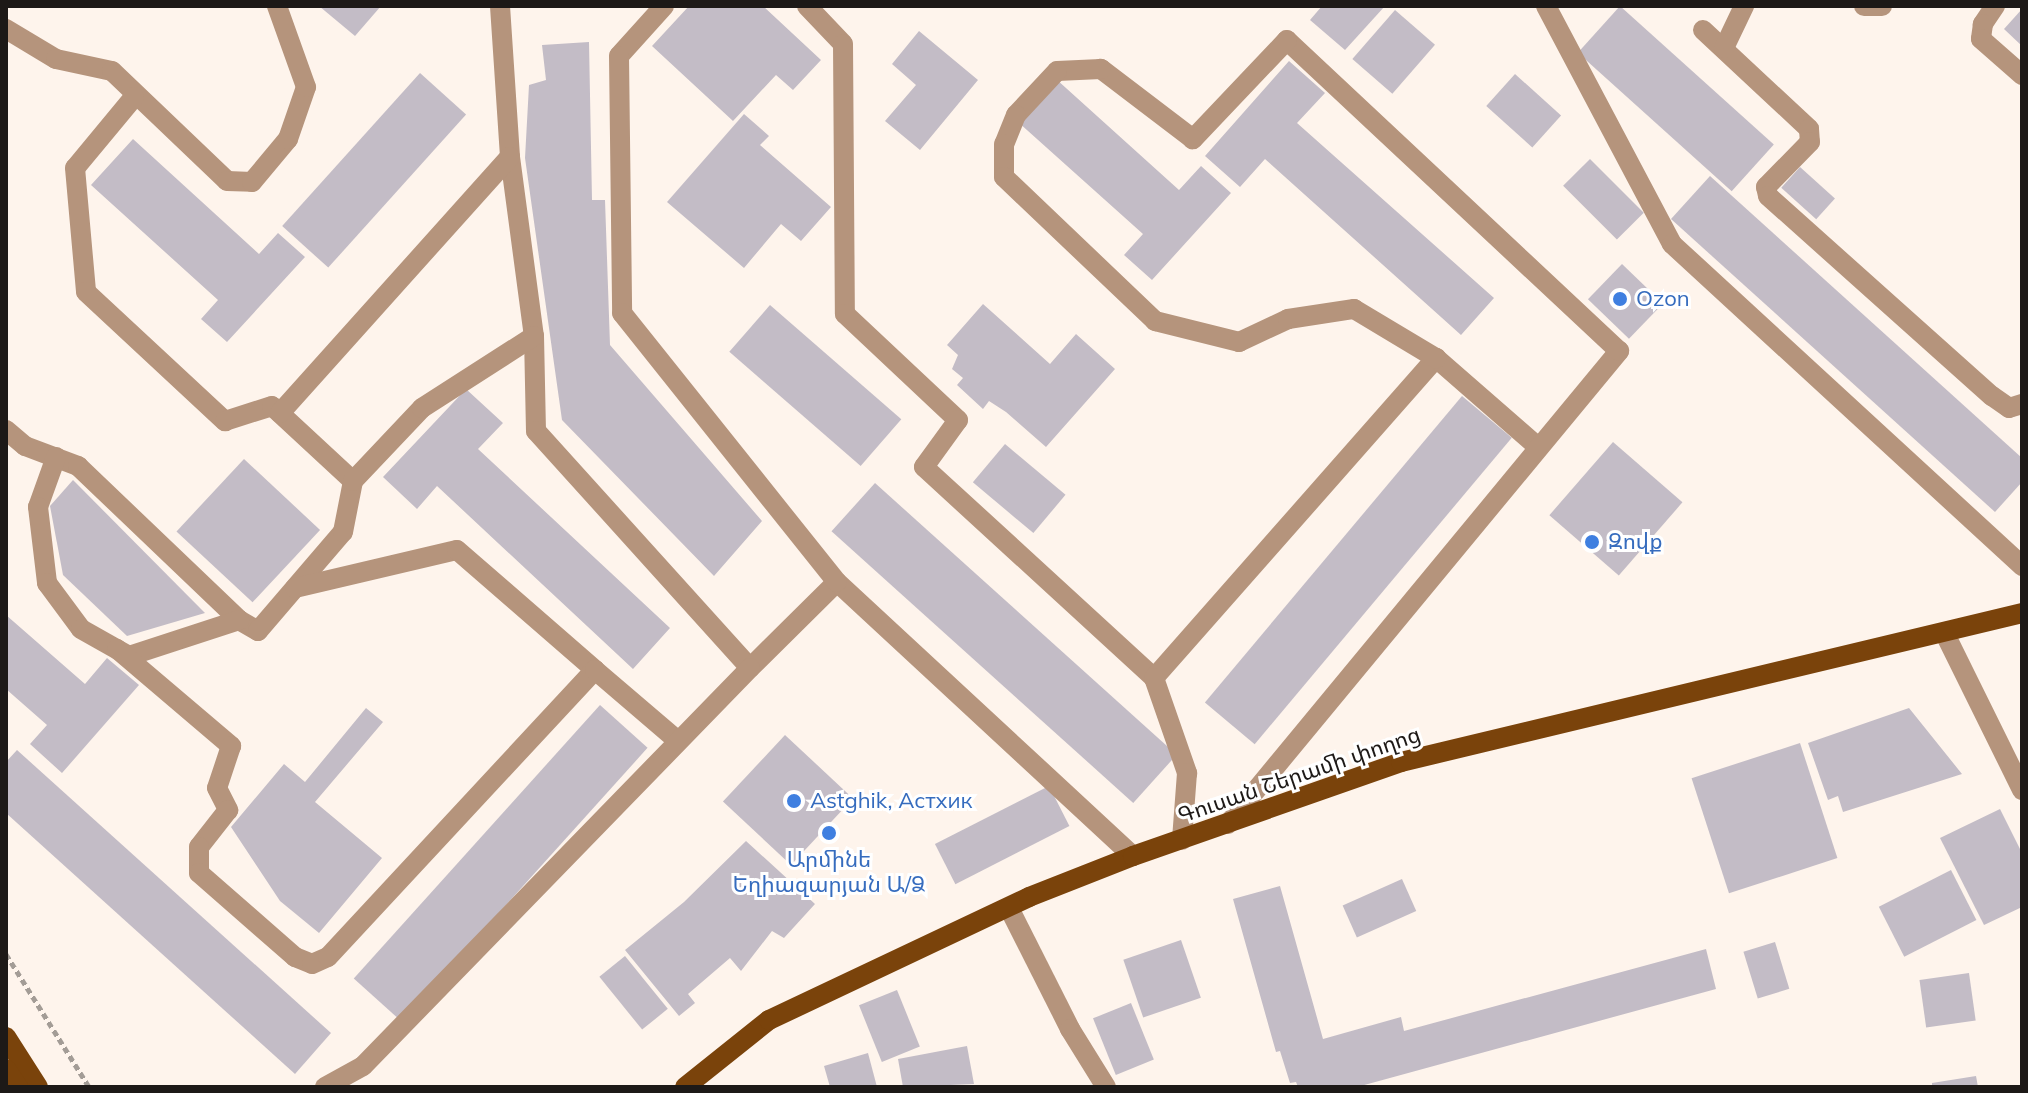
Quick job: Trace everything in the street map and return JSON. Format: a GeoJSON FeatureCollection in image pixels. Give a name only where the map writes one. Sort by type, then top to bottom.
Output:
{"type":"FeatureCollection","features":[{"type":"Feature","properties":{"kind":"main road","name":"Գուսան Շերամի փողոց"},"geometry":{"type":"LineString","coordinates":[[685,1087],[769,1020],[1009,908],[1133,856],[1401,762],[1945,634],[2022,613]]}},
{"type":"Feature","properties":{"kind":"main road"},"geometry":{"type":"LineString","coordinates":[[6,1037],[38,1087]]}},
{"type":"Feature","properties":{"kind":"main road"},"geometry":{"type":"LineString","coordinates":[[6,1069],[18,1087]]}},
{"type":"Feature","properties":{"kind":"street"},"geometry":{"type":"LineString","coordinates":[[6,29],[56,59],[112,71],[134,97],[227,181],[252,182],[288,139],[306,87],[277,6]]}},
{"type":"Feature","properties":{"kind":"street"},"geometry":{"type":"LineString","coordinates":[[500,6],[510,157],[534,336],[536,431],[750,668]]}},
{"type":"Feature","properties":{"kind":"street"},"geometry":{"type":"LineString","coordinates":[[664,6],[619,56],[622,313],[837,582],[1133,856]]}},
{"type":"Feature","properties":{"kind":"street"},"geometry":{"type":"LineString","coordinates":[[807,6],[843,44],[845,314],[958,420],[924,467],[1154,678],[1187,773],[1182,840]]}},
{"type":"Feature","properties":{"kind":"street"},"geometry":{"type":"LineString","coordinates":[[1546,6],[1672,244],[2022,566]]}},
{"type":"Feature","properties":{"kind":"street"},"geometry":{"type":"LineString","coordinates":[[1724,48],[1744,6]]}},
{"type":"Feature","properties":{"kind":"street"},"geometry":{"type":"LineString","coordinates":[[1864,6],[1882,6]]}},
{"type":"Feature","properties":{"kind":"street"},"geometry":{"type":"LineString","coordinates":[[1995,6],[1983,24],[1981,39],[2022,75]]}},
{"type":"Feature","properties":{"kind":"street"},"geometry":{"type":"LineString","coordinates":[[1703,30],[1809,129],[1810,142],[1766,187],[1768,196],[1992,396],[2009,408],[2022,404]]}},
{"type":"Feature","properties":{"kind":"street"},"geometry":{"type":"LineString","coordinates":[[1228,824],[1619,351],[1287,40],[1193,139],[1101,69],[1057,71],[1016,115],[1004,144],[1004,177],[1155,321],[1239,342],[1288,319],[1354,309],[1436,358],[1538,447]]}},
{"type":"Feature","properties":{"kind":"street"},"geometry":{"type":"LineString","coordinates":[[134,97],[75,168],[86,292],[225,421],[272,406],[353,481]]}},
{"type":"Feature","properties":{"kind":"street"},"geometry":{"type":"LineString","coordinates":[[280,413],[510,157]]}},
{"type":"Feature","properties":{"kind":"street"},"geometry":{"type":"LineString","coordinates":[[6,430],[25,446],[78,466],[239,620],[258,631],[343,532],[353,481],[422,408],[534,336]]}},
{"type":"Feature","properties":{"kind":"street"},"geometry":{"type":"LineString","coordinates":[[1154,678],[1436,358]]}},
{"type":"Feature","properties":{"kind":"street"},"geometry":{"type":"LineString","coordinates":[[56,457],[38,507],[47,583],[81,629],[129,656],[239,620]]}},
{"type":"Feature","properties":{"kind":"street"},"geometry":{"type":"LineString","coordinates":[[295,588],[457,550],[678,741]]}},
{"type":"Feature","properties":{"kind":"street"},"geometry":{"type":"LineString","coordinates":[[325,1087],[363,1066],[837,582]]}},
{"type":"Feature","properties":{"kind":"street"},"geometry":{"type":"LineString","coordinates":[[1945,634],[2022,790]]}},
{"type":"Feature","properties":{"kind":"street"},"geometry":{"type":"LineString","coordinates":[[117,649],[231,746],[217,788],[228,810],[199,847],[199,873],[295,957],[312,964],[328,957],[595,670]]}},
{"type":"Feature","properties":{"kind":"street"},"geometry":{"type":"LineString","coordinates":[[1009,908],[1070,1029],[1106,1087]]}},
{"type":"Feature","properties":{"kind":"path"},"geometry":{"type":"LineString","coordinates":[[6,954],[89,1087]]}},
{"type":"Feature","properties":{"kind":"building"},"geometry":{"type":"Polygon","coordinates":[[[319,6],[381,6],[355,36],[319,6]]]}},
{"type":"Feature","properties":{"kind":"building"},"geometry":{"type":"Polygon","coordinates":[[[689,6],[763,6],[821,60],[793,90],[776,75],[733,121],[652,46],[689,6]]]}},
{"type":"Feature","properties":{"kind":"building"},"geometry":{"type":"Polygon","coordinates":[[[1322,6],[1385,6],[1345,50],[1310,20],[1322,6]]]}},
{"type":"Feature","properties":{"kind":"building"},"geometry":{"type":"Polygon","coordinates":[[[1620,6],[1774,145],[1732,191],[1578,53],[1620,6]]]}},
{"type":"Feature","properties":{"kind":"building"},"geometry":{"type":"Polygon","coordinates":[[[2022,9],[2022,46],[2004,29],[2022,9]]]}},
{"type":"Feature","properties":{"kind":"building"},"geometry":{"type":"Polygon","coordinates":[[[1395,10],[1435,45],[1392,94],[1352,59],[1395,10]]]}},
{"type":"Feature","properties":{"kind":"building"},"geometry":{"type":"Polygon","coordinates":[[[919,31],[978,80],[920,150],[885,121],[916,85],[892,64],[919,31]]]}},
{"type":"Feature","properties":{"kind":"building"},"geometry":{"type":"Polygon","coordinates":[[[589,42],[592,200],[605,200],[610,345],[762,521],[714,576],[562,420],[525,158],[529,85],[546,80],[542,45],[589,42]]]}},
{"type":"Feature","properties":{"kind":"building"},"geometry":{"type":"Polygon","coordinates":[[[1289,61],[1325,93],[1297,123],[1494,298],[1461,335],[1265,159],[1240,187],[1205,156],[1289,61]]]}},
{"type":"Feature","properties":{"kind":"building"},"geometry":{"type":"Polygon","coordinates":[[[420,73],[466,114],[328,268],[282,226],[420,73]]]}},
{"type":"Feature","properties":{"kind":"building"},"geometry":{"type":"Polygon","coordinates":[[[1515,74],[1561,115],[1532,147],[1486,106],[1515,74]]]}},
{"type":"Feature","properties":{"kind":"building"},"geometry":{"type":"Polygon","coordinates":[[[1056,79],[1179,190],[1201,166],[1231,193],[1152,280],[1124,255],[1143,234],[1018,122],[1056,79]]]}},
{"type":"Feature","properties":{"kind":"building"},"geometry":{"type":"Polygon","coordinates":[[[744,114],[769,136],[760,145],[831,207],[801,241],[781,224],[744,268],[667,202],[744,114]]]}},
{"type":"Feature","properties":{"kind":"building"},"geometry":{"type":"Polygon","coordinates":[[[133,139],[259,254],[278,233],[305,257],[227,342],[201,319],[218,300],[91,185],[133,139]]]}},
{"type":"Feature","properties":{"kind":"building"},"geometry":{"type":"Polygon","coordinates":[[[1590,159],[1644,213],[1617,240],[1563,186],[1590,159]]]}},
{"type":"Feature","properties":{"kind":"building"},"geometry":{"type":"Polygon","coordinates":[[[1800,167],[1835,198],[1816,219],[1781,188],[1800,167]]]}},
{"type":"Feature","properties":{"kind":"building"},"geometry":{"type":"Polygon","coordinates":[[[1710,176],[2022,458],[2022,482],[1995,512],[1671,219],[1710,176]]]}},
{"type":"Feature","properties":{"kind":"building"},"geometry":{"type":"Polygon","coordinates":[[[1622,264],[1663,304],[1629,339],[1588,299],[1622,264]]]}},
{"type":"Feature","properties":{"kind":"building"},"geometry":{"type":"Polygon","coordinates":[[[983,304],[1050,364],[1076,334],[1115,369],[1046,447],[1006,412],[989,401],[983,409],[957,385],[963,378],[952,369],[958,355],[947,345],[983,304]]]}},
{"type":"Feature","properties":{"kind":"building"},"geometry":{"type":"Polygon","coordinates":[[[770,305],[901,419],[861,466],[729,352],[770,305]]]}},
{"type":"Feature","properties":{"kind":"building"},"geometry":{"type":"Polygon","coordinates":[[[466,389],[503,423],[478,449],[670,628],[633,669],[437,486],[417,509],[383,477],[466,389]]]}},
{"type":"Feature","properties":{"kind":"building"},"geometry":{"type":"Polygon","coordinates":[[[1462,396],[1512,438],[1255,744],[1205,702],[1462,396]]]}},
{"type":"Feature","properties":{"kind":"building"},"geometry":{"type":"Polygon","coordinates":[[[1613,442],[1682,502],[1619,576],[1549,515],[1613,442]]]}},
{"type":"Feature","properties":{"kind":"building"},"geometry":{"type":"Polygon","coordinates":[[[1005,444],[1066,495],[1033,533],[973,482],[1005,444]]]}},
{"type":"Feature","properties":{"kind":"building"},"geometry":{"type":"Polygon","coordinates":[[[244,459],[320,530],[253,602],[176,531],[244,459]]]}},
{"type":"Feature","properties":{"kind":"building"},"geometry":{"type":"Polygon","coordinates":[[[73,480],[205,613],[127,636],[63,575],[50,506],[73,480]]]}},
{"type":"Feature","properties":{"kind":"building"},"geometry":{"type":"Polygon","coordinates":[[[875,483],[1177,755],[1133,803],[832,531],[875,483]]]}},
{"type":"Feature","properties":{"kind":"building"},"geometry":{"type":"Polygon","coordinates":[[[6,615],[85,684],[107,658],[139,685],[62,773],[30,744],[47,725],[6,689],[6,615]]]}},
{"type":"Feature","properties":{"kind":"building"},"geometry":{"type":"Polygon","coordinates":[[[600,705],[648,748],[401,1021],[354,978],[600,705]]]}},
{"type":"Feature","properties":{"kind":"building"},"geometry":{"type":"Polygon","coordinates":[[[366,708],[383,722],[315,802],[382,858],[319,933],[280,901],[231,827],[284,764],[305,782],[366,708]]]}},
{"type":"Feature","properties":{"kind":"building"},"geometry":{"type":"Polygon","coordinates":[[[1909,708],[1962,774],[1843,812],[1838,796],[1828,800],[1808,743],[1909,708]]]}},
{"type":"Feature","properties":{"kind":"building"},"geometry":{"type":"Polygon","coordinates":[[[785,735],[853,798],[791,865],[723,802],[785,735]]]}},
{"type":"Feature","properties":{"kind":"building"},"geometry":{"type":"Polygon","coordinates":[[[1800,743],[1837,858],[1729,893],[1692,778],[1800,743]]]}},
{"type":"Feature","properties":{"kind":"building"},"geometry":{"type":"Polygon","coordinates":[[[17,750],[331,1033],[295,1074],[6,813],[6,762],[17,750]]]}},
{"type":"Feature","properties":{"kind":"building"},"geometry":{"type":"Polygon","coordinates":[[[1049,786],[1069,826],[955,884],[935,844],[1049,786]]]}},
{"type":"Feature","properties":{"kind":"building"},"geometry":{"type":"Polygon","coordinates":[[[2000,809],[2022,853],[2022,907],[1984,925],[1940,838],[2000,809]]]}},
{"type":"Feature","properties":{"kind":"building"},"geometry":{"type":"Polygon","coordinates":[[[746,841],[815,904],[784,938],[772,931],[741,971],[730,958],[688,994],[695,1003],[679,1016],[625,950],[684,902],[746,841]]]}},
{"type":"Feature","properties":{"kind":"building"},"geometry":{"type":"Polygon","coordinates":[[[1951,870],[1976,920],[1904,957],[1879,907],[1951,870]]]}},
{"type":"Feature","properties":{"kind":"building"},"geometry":{"type":"Polygon","coordinates":[[[1402,879],[1416,911],[1357,937],[1343,905],[1402,879]]]}},
{"type":"Feature","properties":{"kind":"building"},"geometry":{"type":"Polygon","coordinates":[[[1280,886],[1323,1039],[1401,1017],[1404,1031],[1706,949],[1716,989],[1357,1087],[1298,1087],[1296,1082],[1290,1083],[1280,1051],[1276,1052],[1233,899],[1280,886]]]}},
{"type":"Feature","properties":{"kind":"building"},"geometry":{"type":"Polygon","coordinates":[[[1181,940],[1201,998],[1143,1018],[1123,960],[1181,940]]]}},
{"type":"Feature","properties":{"kind":"building"},"geometry":{"type":"Polygon","coordinates":[[[1775,942],[1789,989],[1758,999],[1743,952],[1775,942]]]}},
{"type":"Feature","properties":{"kind":"building"},"geometry":{"type":"Polygon","coordinates":[[[625,956],[668,1009],[642,1030],[599,977],[625,956]]]}},
{"type":"Feature","properties":{"kind":"building"},"geometry":{"type":"Polygon","coordinates":[[[1969,973],[1976,1021],[1926,1027],[1919,980],[1969,973]]]}},
{"type":"Feature","properties":{"kind":"building"},"geometry":{"type":"Polygon","coordinates":[[[897,990],[920,1047],[882,1062],[859,1005],[897,990]]]}},
{"type":"Feature","properties":{"kind":"building"},"geometry":{"type":"Polygon","coordinates":[[[1131,1003],[1154,1060],[1116,1075],[1093,1018],[1131,1003]]]}},
{"type":"Feature","properties":{"kind":"building"},"geometry":{"type":"Polygon","coordinates":[[[967,1046],[974,1084],[903,1087],[898,1059],[967,1046]]]}},
{"type":"Feature","properties":{"kind":"building"},"geometry":{"type":"Polygon","coordinates":[[[868,1053],[877,1087],[830,1087],[824,1066],[868,1053]]]}},
{"type":"Feature","properties":{"kind":"building"},"geometry":{"type":"Polygon","coordinates":[[[1976,1076],[1978,1087],[1932,1087],[1932,1083],[1976,1076]]]}},
{"type":"Feature","properties":{"kind":"place","name":"Ozon"},"geometry":{"type":"Point","coordinates":[1620,299]}},
{"type":"Feature","properties":{"kind":"place","name":"Զովք"},"geometry":{"type":"Point","coordinates":[1592,542]}},
{"type":"Feature","properties":{"kind":"place","name":"Astghik, Астхик"},"geometry":{"type":"Point","coordinates":[794,801]}},
{"type":"Feature","properties":{"kind":"place","name":"Արմինե Եղիազարյան Ա/Ձ"},"geometry":{"type":"Point","coordinates":[829,833]}}]}
